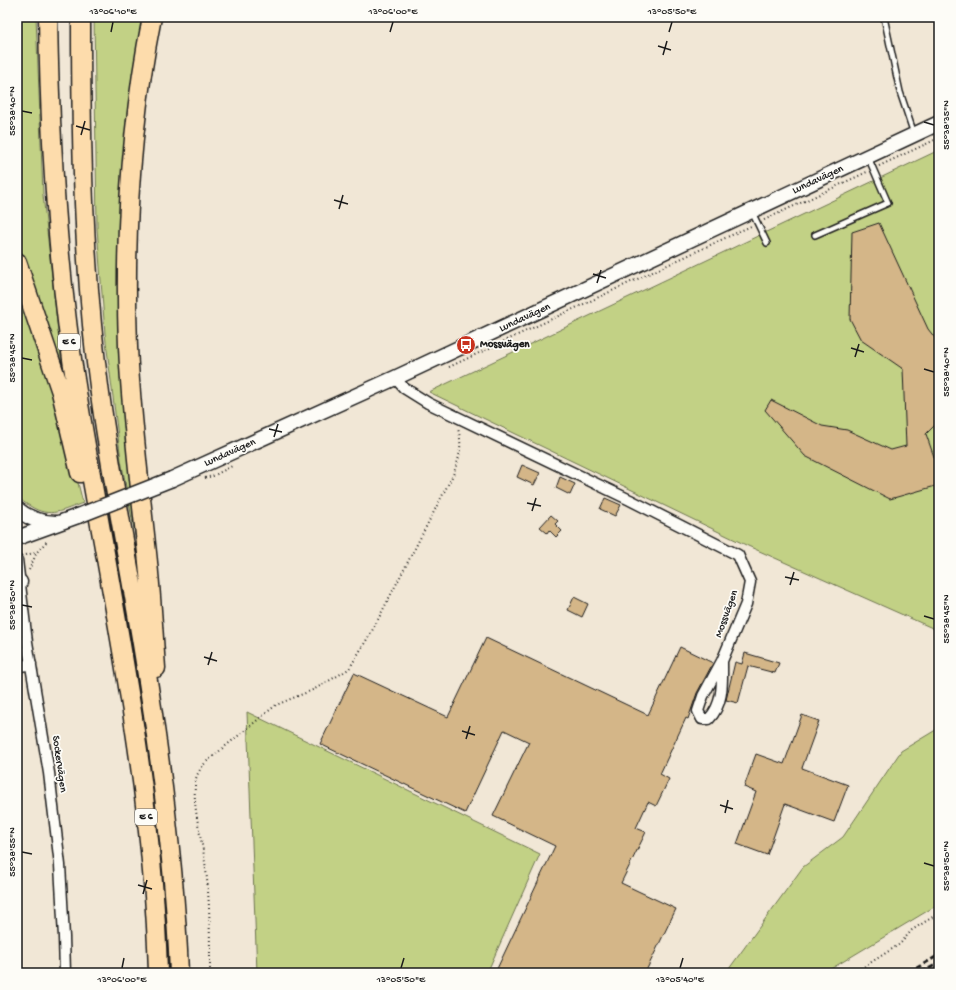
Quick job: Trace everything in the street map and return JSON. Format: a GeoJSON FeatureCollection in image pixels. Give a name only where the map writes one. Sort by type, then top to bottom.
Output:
{"type":"FeatureCollection","features":[{"type":"Feature","properties":{"kind":"highway","name":"E 6"},"geometry":{"type":"LineString","coordinates":[[48,17],[54,183],[58,244],[66,316],[78,398],[125,662],[153,884],[158,973]]}},
{"type":"Feature","properties":{"kind":"highway","name":"E 6"},"geometry":{"type":"LineString","coordinates":[[81,17],[84,177],[91,309],[100,393],[161,765],[173,876],[179,973]]}},
{"type":"Feature","properties":{"kind":"highway"},"geometry":{"type":"LineString","coordinates":[[152,17],[137,101],[130,163],[127,224],[128,325],[131,396],[146,545],[158,695],[161,765]]}},
{"type":"Feature","properties":{"kind":"highway"},"geometry":{"type":"LineString","coordinates":[[17,262],[61,392],[125,662]]}},
{"type":"Feature","properties":{"kind":"main road","name":"Lundavägen"},"geometry":{"type":"LineString","coordinates":[[17,538],[63,522],[172,479],[395,378],[752,211],[871,163],[914,134],[939,123]]}},
{"type":"Feature","properties":{"kind":"main road"},"geometry":{"type":"LineString","coordinates":[[17,509],[28,517],[39,522],[63,522]]}},
{"type":"Feature","properties":{"kind":"street","name":"Mossvägen"},"geometry":{"type":"LineString","coordinates":[[395,378],[417,397],[448,413],[630,500],[738,555],[750,582],[746,604],[722,661],[703,696],[698,711],[702,719],[709,719],[716,711],[722,689],[722,661]]}},
{"type":"Feature","properties":{"kind":"street","name":"Sockervägen"},"geometry":{"type":"LineString","coordinates":[[19,558],[18,581],[49,773],[60,865],[65,973]]}},
{"type":"Feature","properties":{"kind":"street"},"geometry":{"type":"LineString","coordinates":[[17,667],[31,664]]}},
{"type":"Feature","properties":{"kind":"lane"},"geometry":{"type":"LineString","coordinates":[[884,17],[900,92],[914,134]]}},
{"type":"Feature","properties":{"kind":"lane"},"geometry":{"type":"LineString","coordinates":[[815,235],[888,203],[871,163]]}},
{"type":"Feature","properties":{"kind":"lane"},"geometry":{"type":"LineString","coordinates":[[752,211],[767,243]]}},
{"type":"Feature","properties":{"kind":"path"},"geometry":{"type":"LineString","coordinates":[[786,210],[871,163],[939,138]]}},
{"type":"Feature","properties":{"kind":"path"},"geometry":{"type":"LineString","coordinates":[[210,973],[210,930],[205,864],[195,798],[195,785],[199,771],[206,762],[276,705],[315,689],[349,669],[437,507],[458,461],[461,439],[458,429],[448,413]]}},
{"type":"Feature","properties":{"kind":"path"},"geometry":{"type":"LineString","coordinates":[[19,558],[37,552],[50,537]]}},
{"type":"Feature","properties":{"kind":"path"},"geometry":{"type":"LineString","coordinates":[[854,973],[900,944],[912,930],[939,913]]}},
{"type":"Feature","properties":{"kind":"green space"},"geometry":{"type":"Polygon","coordinates":[[[17,17],[36,17],[43,195],[63,376],[17,246],[17,17]]]}},
{"type":"Feature","properties":{"kind":"green space"},"geometry":{"type":"Polygon","coordinates":[[[94,17],[144,17],[132,79],[118,252],[122,376],[143,577],[121,460],[105,334],[97,228],[94,17]]]}},
{"type":"Feature","properties":{"kind":"green space"},"geometry":{"type":"Polygon","coordinates":[[[939,150],[939,631],[748,546],[429,392],[939,150]]]}},
{"type":"Feature","properties":{"kind":"green space"},"geometry":{"type":"Polygon","coordinates":[[[17,284],[55,391],[83,503],[50,513],[37,510],[24,502],[17,493],[17,284]]]}},
{"type":"Feature","properties":{"kind":"green space"},"geometry":{"type":"Polygon","coordinates":[[[247,712],[540,854],[487,973],[257,973],[247,712]]]}},
{"type":"Feature","properties":{"kind":"green space"},"geometry":{"type":"Polygon","coordinates":[[[939,728],[939,904],[824,973],[726,973],[803,867],[843,837],[901,751],[939,728]]]}},
{"type":"Feature","properties":{"kind":"building"},"geometry":{"type":"Polygon","coordinates":[[[879,223],[928,329],[939,343],[939,421],[926,434],[939,471],[939,485],[890,499],[805,456],[765,410],[771,400],[822,426],[847,430],[891,450],[906,446],[903,369],[861,340],[850,319],[852,232],[879,223]]]}},
{"type":"Feature","properties":{"kind":"building"},"geometry":{"type":"Polygon","coordinates":[[[522,465],[540,473],[534,485],[517,477],[522,465]]]}},
{"type":"Feature","properties":{"kind":"building"},"geometry":{"type":"Polygon","coordinates":[[[560,477],[575,484],[570,495],[556,488],[560,477]]]}},
{"type":"Feature","properties":{"kind":"building"},"geometry":{"type":"Polygon","coordinates":[[[605,498],[621,505],[615,516],[600,509],[605,498]]]}},
{"type":"Feature","properties":{"kind":"building"},"geometry":{"type":"Polygon","coordinates":[[[551,515],[558,521],[555,524],[562,531],[556,537],[549,530],[547,533],[540,527],[551,515]]]}},
{"type":"Feature","properties":{"kind":"building"},"geometry":{"type":"Polygon","coordinates":[[[574,597],[588,604],[582,617],[568,610],[574,597]]]}},
{"type":"Feature","properties":{"kind":"building"},"geometry":{"type":"Polygon","coordinates":[[[486,638],[648,715],[680,647],[713,663],[697,693],[688,719],[686,718],[660,774],[669,779],[656,806],[648,802],[636,828],[646,832],[621,883],[676,909],[645,973],[495,973],[555,846],[493,816],[529,742],[504,730],[465,813],[320,744],[354,673],[448,717],[486,638]]]}},
{"type":"Feature","properties":{"kind":"building"},"geometry":{"type":"Polygon","coordinates":[[[745,653],[779,663],[775,673],[748,666],[738,703],[726,700],[735,662],[742,664],[745,653]]]}},
{"type":"Feature","properties":{"kind":"building"},"geometry":{"type":"Polygon","coordinates":[[[802,715],[819,721],[802,768],[848,785],[834,822],[785,804],[767,855],[737,844],[756,792],[744,787],[756,754],[784,764],[802,715]]]}},
{"type":"Feature","properties":{"kind":"railway"},"geometry":{"type":"LineString","coordinates":[[908,973],[939,955]]}},
{"type":"Feature","properties":{"kind":"railway"},"geometry":{"type":"LineString","coordinates":[[921,973],[939,963]]}},
{"type":"Feature","properties":{"kind":"place","name":"Mossvägen"},"geometry":{"type":"Point","coordinates":[466,345]}}]}
